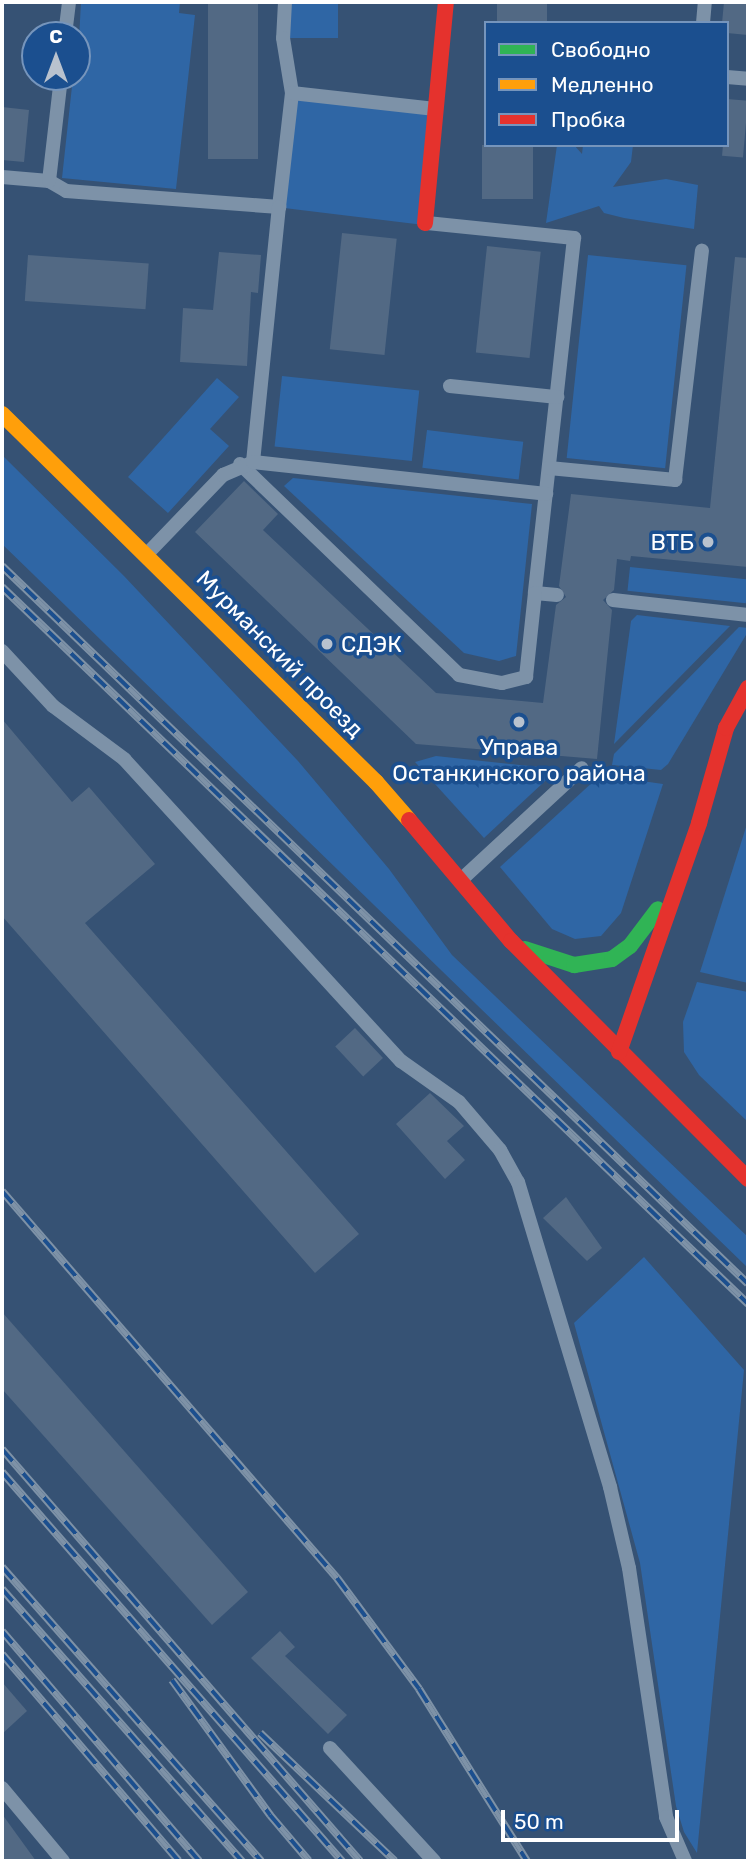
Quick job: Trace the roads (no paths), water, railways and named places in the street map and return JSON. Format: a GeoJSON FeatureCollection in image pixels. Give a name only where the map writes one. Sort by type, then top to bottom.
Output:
{"type":"FeatureCollection","features":[{"type":"Feature","properties":{"kind":"street"},"geometry":{"type":"LineString","coordinates":[[425,223],[446,2]]}},
{"type":"Feature","properties":{"kind":"street","name":"Мурманский проезд"},"geometry":{"type":"LineString","coordinates":[[2,414],[376,782],[511,941],[748,1179]]}},
{"type":"Feature","properties":{"kind":"street"},"geometry":{"type":"LineString","coordinates":[[620,1052],[699,823],[726,728],[748,688]]}},
{"type":"Feature","properties":{"kind":"street"},"geometry":{"type":"LineString","coordinates":[[699,823],[732,767]]}},
{"type":"Feature","properties":{"kind":"street"},"geometry":{"type":"LineString","coordinates":[[511,941],[555,962],[593,965],[612,959],[641,934],[680,878]]}},
{"type":"Feature","properties":{"kind":"lane"},"geometry":{"type":"LineString","coordinates":[[67,21],[69,2]]}},
{"type":"Feature","properties":{"kind":"lane"},"geometry":{"type":"LineString","coordinates":[[247,463],[292,93],[282,38],[285,2]]}},
{"type":"Feature","properties":{"kind":"lane"},"geometry":{"type":"LineString","coordinates":[[703,21],[705,2]]}},
{"type":"Feature","properties":{"kind":"lane"},"geometry":{"type":"LineString","coordinates":[[729,77],[748,79]]}},
{"type":"Feature","properties":{"kind":"lane"},"geometry":{"type":"LineString","coordinates":[[49,181],[59,91]]}},
{"type":"Feature","properties":{"kind":"lane"},"geometry":{"type":"LineString","coordinates":[[292,93],[436,110]]}},
{"type":"Feature","properties":{"kind":"lane"},"geometry":{"type":"LineString","coordinates":[[2,177],[49,181],[66,191],[279,207]]}},
{"type":"Feature","properties":{"kind":"lane"},"geometry":{"type":"LineString","coordinates":[[247,463],[459,675],[502,683],[526,677],[574,238],[425,223]]}},
{"type":"Feature","properties":{"kind":"lane"},"geometry":{"type":"LineString","coordinates":[[549,468],[675,480],[702,251]]}},
{"type":"Feature","properties":{"kind":"lane"},"geometry":{"type":"LineString","coordinates":[[450,386],[557,397]]}},
{"type":"Feature","properties":{"kind":"lane"},"geometry":{"type":"LineString","coordinates":[[147,554],[223,475],[247,463],[546,494]]}},
{"type":"Feature","properties":{"kind":"lane"},"geometry":{"type":"LineString","coordinates":[[535,593],[557,595]]}},
{"type":"Feature","properties":{"kind":"lane"},"geometry":{"type":"LineString","coordinates":[[613,600],[748,615]]}},
{"type":"Feature","properties":{"kind":"lane"},"geometry":{"type":"LineString","coordinates":[[2,651],[52,706],[124,759],[401,1061],[459,1102],[506,1161],[518,1182],[610,1487],[629,1568],[666,1817],[685,1861]]}},
{"type":"Feature","properties":{"kind":"lane"},"geometry":{"type":"LineString","coordinates":[[461,880],[582,768]]}},
{"type":"Feature","properties":{"kind":"lane"},"geometry":{"type":"LineString","coordinates":[[330,1748],[434,1861]]}},
{"type":"Feature","properties":{"kind":"lane"},"geometry":{"type":"LineString","coordinates":[[2,1787],[63,1861]]}},
{"type":"Feature","properties":{"kind":"railway"},"geometry":{"type":"LineString","coordinates":[[2,566],[748,1284]]}},
{"type":"Feature","properties":{"kind":"railway"},"geometry":{"type":"LineString","coordinates":[[2,587],[748,1304]]}},
{"type":"Feature","properties":{"kind":"railway"},"geometry":{"type":"LineString","coordinates":[[2,1191],[337,1578],[419,1689],[527,1861]]}},
{"type":"Feature","properties":{"kind":"railway"},"geometry":{"type":"LineString","coordinates":[[2,1449],[360,1861]]}},
{"type":"Feature","properties":{"kind":"railway"},"geometry":{"type":"LineString","coordinates":[[2,1472],[342,1861]]}},
{"type":"Feature","properties":{"kind":"railway"},"geometry":{"type":"LineString","coordinates":[[2,1567],[261,1861]]}},
{"type":"Feature","properties":{"kind":"railway"},"geometry":{"type":"LineString","coordinates":[[2,1589],[242,1861]]}},
{"type":"Feature","properties":{"kind":"railway"},"geometry":{"type":"LineString","coordinates":[[2,1631],[199,1861]]}},
{"type":"Feature","properties":{"kind":"railway"},"geometry":{"type":"LineString","coordinates":[[2,1654],[179,1861]]}},
{"type":"Feature","properties":{"kind":"railway"},"geometry":{"type":"LineString","coordinates":[[172,1680],[270,1815],[309,1861]]}},
{"type":"Feature","properties":{"kind":"railway"},"geometry":{"type":"LineString","coordinates":[[260,1733],[395,1861]]}},
{"type":"Feature","properties":{"kind":"place","name":"ВТБ"},"geometry":{"type":"Point","coordinates":[708,542]}},
{"type":"Feature","properties":{"kind":"place","name":"СДЭК"},"geometry":{"type":"Point","coordinates":[327,644]}},
{"type":"Feature","properties":{"kind":"place","name":"Управа Останкинского района"},"geometry":{"type":"Point","coordinates":[519,722]}}]}
